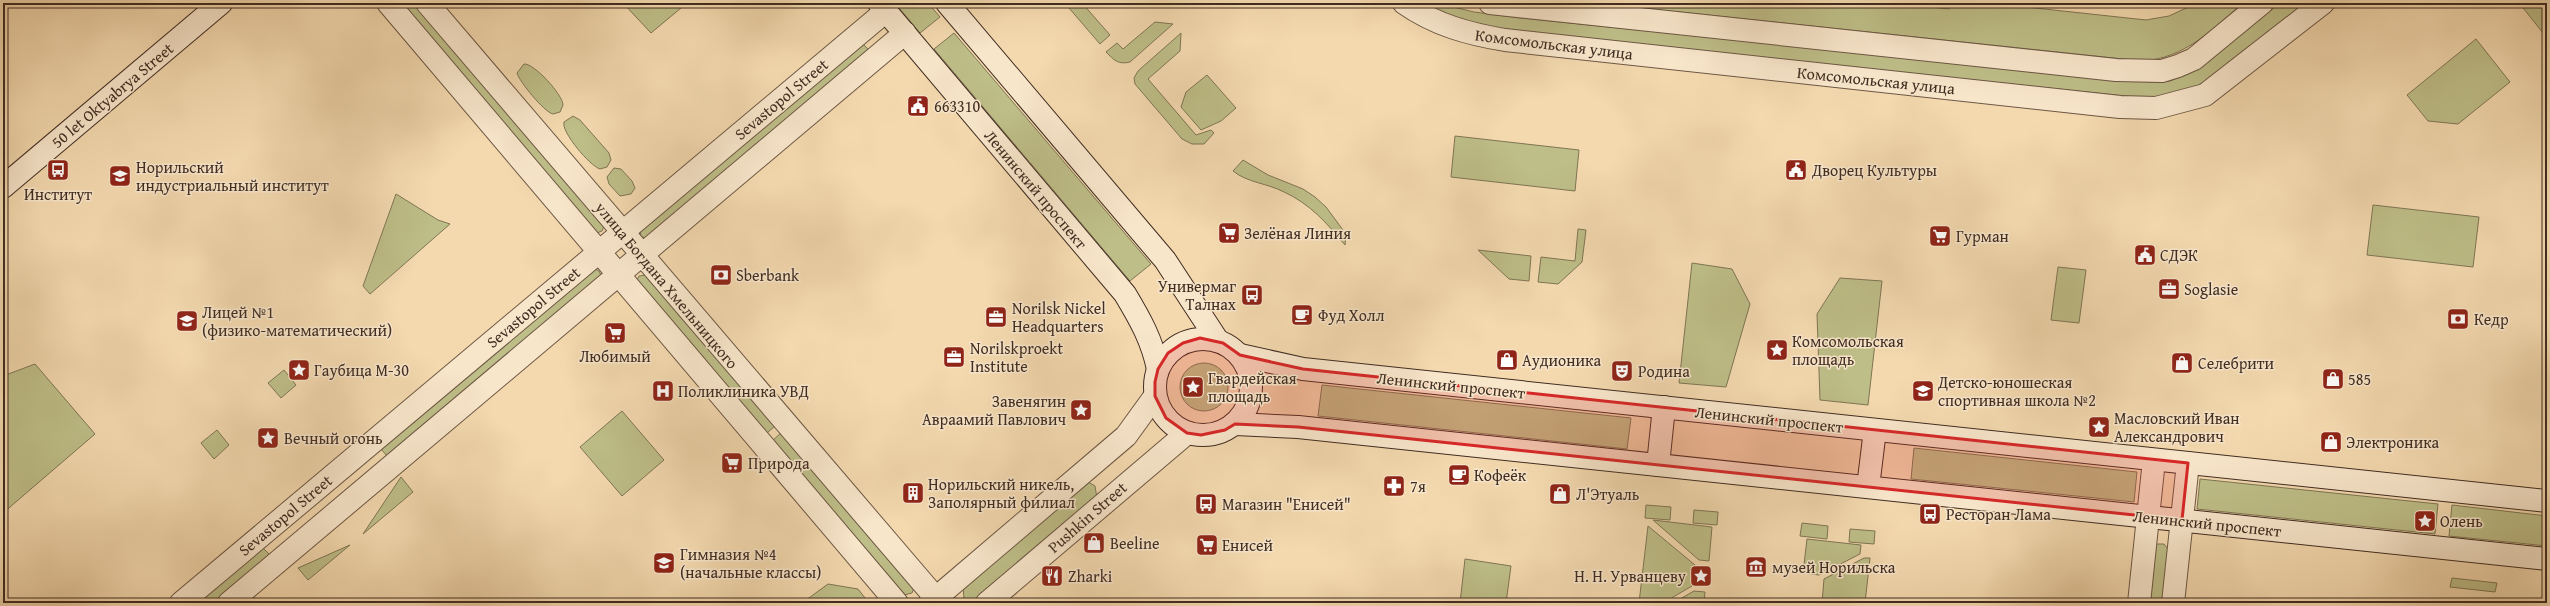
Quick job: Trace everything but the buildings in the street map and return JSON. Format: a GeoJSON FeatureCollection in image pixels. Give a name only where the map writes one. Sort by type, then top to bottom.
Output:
{"type":"FeatureCollection","features":[{"type":"Feature","properties":{"kind":"street","name":"50 let Oktyabrya Street"},"geometry":{"type":"LineString","coordinates":[[3,187],[221,3]]}},
{"type":"Feature","properties":{"kind":"street","name":"улица Богдана Хмельницкого"},"geometry":{"type":"LineString","coordinates":[[388,3],[897,603]]}},
{"type":"Feature","properties":{"kind":"street","name":"улица Богдана Хмельницкого"},"geometry":{"type":"LineString","coordinates":[[426,3],[642,254],[936,601]]}},
{"type":"Feature","properties":{"kind":"street"},"geometry":{"type":"LineString","coordinates":[[947,3],[1165,260],[1218,341]]}},
{"type":"Feature","properties":{"kind":"street","name":"Комсомольская улица"},"geometry":{"type":"LineString","coordinates":[[1404,3],[1441,24],[1470,34],[1505,40],[2120,107],[2156,108],[2205,95],[2323,3]]}},
{"type":"Feature","properties":{"kind":"street","name":"Комсомольская улица"},"geometry":{"type":"LineString","coordinates":[[1490,3],[2116,70],[2162,71],[2194,59],[2262,3]]}},
{"type":"Feature","properties":{"kind":"street","name":"Sevastopol Street"},"geometry":{"type":"LineString","coordinates":[[180,603],[623,232],[883,7]]}},
{"type":"Feature","properties":{"kind":"street","name":"Ленинский проспект"},"geometry":{"type":"LineString","coordinates":[[883,7],[1125,294],[1145,328],[1154,350],[1158,369]]}},
{"type":"Feature","properties":{"kind":"street","name":"Sevastopol Street"},"geometry":{"type":"LineString","coordinates":[[229,603],[904,33]]}},
{"type":"Feature","properties":{"kind":"street"},"geometry":{"type":"LineString","coordinates":[[1200,338],[1218,341],[1240,355],[1249,372],[1251,391],[1246,409],[1235,424],[1213,434],[1187,433],[1166,418],[1156,396],[1155,382],[1158,369],[1168,353],[1183,343],[1200,338]]}},
{"type":"Feature","properties":{"kind":"street","name":"Ленинский проспект"},"geometry":{"type":"LineString","coordinates":[[1240,355],[1303,369],[2547,501]]}},
{"type":"Feature","properties":{"kind":"street"},"geometry":{"type":"LineString","coordinates":[[936,601],[1126,436],[1156,396]]}},
{"type":"Feature","properties":{"kind":"street"},"geometry":{"type":"LineString","coordinates":[[1658,465],[1664,408]]}},
{"type":"Feature","properties":{"kind":"street","name":"Ленинский проспект"},"geometry":{"type":"LineString","coordinates":[[1235,424],[1298,427],[2547,559]]}},
{"type":"Feature","properties":{"kind":"street"},"geometry":{"type":"LineString","coordinates":[[1868,487],[1875,430]]}},
{"type":"Feature","properties":{"kind":"street","name":"Pushkin Street"},"geometry":{"type":"LineString","coordinates":[[987,603],[1187,433]]}},
{"type":"Feature","properties":{"kind":"street"},"geometry":{"type":"LineString","coordinates":[[365,448],[385,472]]}},
{"type":"Feature","properties":{"kind":"street"},"geometry":{"type":"LineString","coordinates":[[2139,603],[2154,460]]}},
{"type":"Feature","properties":{"kind":"street"},"geometry":{"type":"LineString","coordinates":[[2173,603],[2188,463]]}},
{"type":"Feature","properties":{"kind":"street"},"geometry":{"type":"LineString","coordinates":[[262,535],[282,558]]}},
{"type":"Feature","properties":{"kind":"highlighted area"},"geometry":{"type":"Polygon","coordinates":[[[1200,338],[1223,343],[1240,355],[1303,369],[2188,463],[2182,520],[1298,427],[1235,424],[1225,430],[1201,435],[1187,433],[1166,418],[1155,396],[1155,382],[1158,369],[1168,353],[1183,343],[1200,338]]]}},
{"type":"Feature","properties":{"kind":"green space"},"geometry":{"type":"Polygon","coordinates":[[[398,3],[416,3],[602,221],[604,226],[602,231],[597,233],[398,3]]]}},
{"type":"Feature","properties":{"kind":"green space"},"geometry":{"type":"Polygon","coordinates":[[[623,3],[687,3],[651,33],[623,3]]]}},
{"type":"Feature","properties":{"kind":"green space"},"geometry":{"type":"Polygon","coordinates":[[[895,3],[928,3],[940,17],[920,33],[895,3]]]}},
{"type":"Feature","properties":{"kind":"green space"},"geometry":{"type":"Polygon","coordinates":[[[1067,3],[1082,3],[1110,35],[1100,44],[1069,8],[1067,3]]]}},
{"type":"Feature","properties":{"kind":"green space"},"geometry":{"type":"Polygon","coordinates":[[[1421,3],[1437,3],[1474,12],[1521,18],[2150,82],[2170,81],[2190,73],[2280,3],[2305,3],[2217,74],[2198,86],[2154,99],[1520,33],[1458,19],[1421,3]]]}},
{"type":"Feature","properties":{"kind":"green space"},"geometry":{"type":"Polygon","coordinates":[[[1594,3],[1894,3],[1949,9],[1956,3],[1989,3],[2146,20],[2169,16],[2197,3],[2243,3],[2209,32],[2185,48],[2158,59],[2142,61],[1594,3]]]}},
{"type":"Feature","properties":{"kind":"green space"},"geometry":{"type":"Polygon","coordinates":[[[2547,3],[2547,38],[2520,4],[2547,3]]]}},
{"type":"Feature","properties":{"kind":"green space"},"geometry":{"type":"Polygon","coordinates":[[[1155,22],[1173,24],[1130,62],[1122,63],[1116,61],[1106,52],[1117,43],[1123,49],[1155,22]]]}},
{"type":"Feature","properties":{"kind":"green space"},"geometry":{"type":"Polygon","coordinates":[[[954,33],[1151,264],[1130,281],[934,49],[954,33]]]}},
{"type":"Feature","properties":{"kind":"green space"},"geometry":{"type":"Polygon","coordinates":[[[1181,33],[1180,51],[1148,79],[1196,135],[1211,130],[1214,133],[1204,144],[1192,144],[1182,139],[1135,84],[1134,78],[1138,71],[1181,33]]]}},
{"type":"Feature","properties":{"kind":"green space"},"geometry":{"type":"Polygon","coordinates":[[[2476,39],[2510,82],[2458,124],[2428,121],[2407,95],[2476,39]]]}},
{"type":"Feature","properties":{"kind":"green space"},"geometry":{"type":"Polygon","coordinates":[[[863,44],[870,51],[646,239],[641,236],[640,231],[863,44]]]}},
{"type":"Feature","properties":{"kind":"green space"},"geometry":{"type":"Polygon","coordinates":[[[524,64],[529,65],[541,74],[553,87],[562,100],[563,105],[560,112],[553,114],[549,112],[527,89],[517,73],[524,64]]]}},
{"type":"Feature","properties":{"kind":"green space"},"geometry":{"type":"Polygon","coordinates":[[[1207,75],[1236,108],[1221,121],[1201,130],[1181,107],[1186,92],[1207,75]]]}},
{"type":"Feature","properties":{"kind":"green space"},"geometry":{"type":"Polygon","coordinates":[[[573,116],[580,120],[609,153],[611,160],[607,167],[600,169],[595,167],[571,140],[564,127],[564,122],[573,116]]]}},
{"type":"Feature","properties":{"kind":"green space"},"geometry":{"type":"Polygon","coordinates":[[[1455,136],[1579,150],[1575,191],[1451,177],[1455,136]]]}},
{"type":"Feature","properties":{"kind":"green space"},"geometry":{"type":"Polygon","coordinates":[[[1243,160],[1268,175],[1303,189],[1315,197],[1326,207],[1346,234],[1345,245],[1325,222],[1302,202],[1278,189],[1251,181],[1233,171],[1243,160]]]}},
{"type":"Feature","properties":{"kind":"green space"},"geometry":{"type":"Polygon","coordinates":[[[614,168],[621,169],[632,181],[635,188],[631,194],[620,196],[609,184],[607,177],[614,168]]]}},
{"type":"Feature","properties":{"kind":"green space"},"geometry":{"type":"Polygon","coordinates":[[[396,194],[438,220],[450,224],[370,294],[363,286],[396,194]]]}},
{"type":"Feature","properties":{"kind":"green space"},"geometry":{"type":"Polygon","coordinates":[[[2373,205],[2479,217],[2473,267],[2367,255],[2373,205]]]}},
{"type":"Feature","properties":{"kind":"green space"},"geometry":{"type":"Polygon","coordinates":[[[1578,229],[1586,230],[1582,262],[1558,284],[1538,282],[1541,257],[1575,261],[1578,229]]]}},
{"type":"Feature","properties":{"kind":"green space"},"geometry":{"type":"Polygon","coordinates":[[[1478,250],[1531,256],[1529,281],[1509,279],[1478,250]]]}},
{"type":"Feature","properties":{"kind":"green space"},"geometry":{"type":"Polygon","coordinates":[[[1692,263],[1732,269],[1750,304],[1726,387],[1679,383],[1692,263]]]}},
{"type":"Feature","properties":{"kind":"green space"},"geometry":{"type":"Polygon","coordinates":[[[2058,267],[2086,270],[2079,323],[2051,320],[2058,267]]]}},
{"type":"Feature","properties":{"kind":"green space"},"geometry":{"type":"Polygon","coordinates":[[[595,269],[599,271],[601,275],[388,457],[379,447],[595,269]]]}},
{"type":"Feature","properties":{"kind":"green space"},"geometry":{"type":"Polygon","coordinates":[[[646,275],[776,425],[766,434],[637,280],[639,276],[646,275]]]}},
{"type":"Feature","properties":{"kind":"green space"},"geometry":{"type":"Polygon","coordinates":[[[1840,278],[1882,281],[1868,405],[1820,400],[1817,314],[1840,278]]]}},
{"type":"Feature","properties":{"kind":"green space"},"geometry":{"type":"Polygon","coordinates":[[[1204,363],[1213,365],[1221,370],[1226,378],[1228,387],[1226,396],[1221,404],[1213,409],[1204,411],[1195,409],[1187,404],[1182,396],[1180,387],[1182,378],[1187,370],[1195,365],[1204,363]]]}},
{"type":"Feature","properties":{"kind":"green space"},"geometry":{"type":"Polygon","coordinates":[[[35,364],[95,434],[3,513],[3,376],[35,364]]]}},
{"type":"Feature","properties":{"kind":"green space"},"geometry":{"type":"Polygon","coordinates":[[[284,370],[296,385],[281,398],[268,383],[284,370]]]}},
{"type":"Feature","properties":{"kind":"green space"},"geometry":{"type":"Polygon","coordinates":[[[1322,385],[1631,418],[1627,449],[1318,416],[1322,385]]]}},
{"type":"Feature","properties":{"kind":"green space"},"geometry":{"type":"Polygon","coordinates":[[[622,411],[664,460],[622,496],[580,447],[622,411]]]}},
{"type":"Feature","properties":{"kind":"green space"},"geometry":{"type":"Polygon","coordinates":[[[217,430],[229,445],[214,459],[201,443],[217,430]]]}},
{"type":"Feature","properties":{"kind":"green space"},"geometry":{"type":"Polygon","coordinates":[[[782,432],[914,588],[912,593],[904,595],[772,441],[782,432]]]}},
{"type":"Feature","properties":{"kind":"green space"},"geometry":{"type":"Polygon","coordinates":[[[1914,448],[2137,472],[2134,502],[1911,479],[1914,448]]]}},
{"type":"Feature","properties":{"kind":"green space"},"geometry":{"type":"Polygon","coordinates":[[[401,477],[413,492],[363,534],[401,477]]]}},
{"type":"Feature","properties":{"kind":"green space"},"geometry":{"type":"Polygon","coordinates":[[[2200,479],[2438,504],[2435,534],[2197,509],[2200,479]]]}},
{"type":"Feature","properties":{"kind":"green space"},"geometry":{"type":"Polygon","coordinates":[[[1088,482],[1095,486],[1097,498],[979,600],[971,602],[964,598],[963,587],[1088,482]]]}},
{"type":"Feature","properties":{"kind":"green space"},"geometry":{"type":"Polygon","coordinates":[[[1646,505],[1671,507],[1670,520],[1645,518],[1646,505]]]}},
{"type":"Feature","properties":{"kind":"green space"},"geometry":{"type":"Polygon","coordinates":[[[2452,505],[2547,516],[2547,546],[2449,536],[2452,505]]]}},
{"type":"Feature","properties":{"kind":"green space"},"geometry":{"type":"Polygon","coordinates":[[[1694,510],[1718,512],[1717,525],[1693,523],[1694,510]]]}},
{"type":"Feature","properties":{"kind":"green space"},"geometry":{"type":"Polygon","coordinates":[[[1653,520],[1712,527],[1709,561],[1699,560],[1653,520]]]}},
{"type":"Feature","properties":{"kind":"green space"},"geometry":{"type":"Polygon","coordinates":[[[1802,523],[1828,526],[1827,539],[1800,536],[1802,523]]]}},
{"type":"Feature","properties":{"kind":"green space"},"geometry":{"type":"Polygon","coordinates":[[[1648,526],[1695,565],[1692,586],[1663,603],[1639,603],[1648,526]]]}},
{"type":"Feature","properties":{"kind":"green space"},"geometry":{"type":"Polygon","coordinates":[[[1850,529],[1875,531],[1874,544],[1849,542],[1850,529]]]}},
{"type":"Feature","properties":{"kind":"green space"},"geometry":{"type":"Polygon","coordinates":[[[1807,539],[1861,545],[1860,554],[1819,575],[1803,573],[1807,539]]]}},
{"type":"Feature","properties":{"kind":"green space"},"geometry":{"type":"Polygon","coordinates":[[[2164,544],[2168,549],[2164,603],[2147,603],[2155,545],[2164,544]]]}},
{"type":"Feature","properties":{"kind":"green space"},"geometry":{"type":"Polygon","coordinates":[[[350,545],[308,580],[298,568],[350,545]]]}},
{"type":"Feature","properties":{"kind":"green space"},"geometry":{"type":"Polygon","coordinates":[[[261,546],[271,556],[215,603],[193,603],[261,546]]]}},
{"type":"Feature","properties":{"kind":"green space"},"geometry":{"type":"Polygon","coordinates":[[[1864,558],[1870,558],[1865,603],[1822,603],[1824,579],[1864,558]]]}},
{"type":"Feature","properties":{"kind":"green space"},"geometry":{"type":"Polygon","coordinates":[[[1465,559],[1511,566],[1506,603],[1460,603],[1465,559]]]}},
{"type":"Feature","properties":{"kind":"green space"},"geometry":{"type":"Polygon","coordinates":[[[2452,578],[2497,583],[2495,592],[2450,587],[2452,578]]]}},
{"type":"Feature","properties":{"kind":"green space"},"geometry":{"type":"Polygon","coordinates":[[[828,584],[858,589],[869,603],[802,603],[828,584]]]}},
{"type":"Feature","properties":{"kind":"green space"},"geometry":{"type":"Polygon","coordinates":[[[1694,591],[1705,592],[1704,603],[1673,603],[1694,591]]]}},
{"type":"Feature","properties":{"kind":"place","name":"663310"},"geometry":{"type":"Point","coordinates":[918,106]}},
{"type":"Feature","properties":{"kind":"place","name":"Институт"},"geometry":{"type":"Point","coordinates":[58,170]}},
{"type":"Feature","properties":{"kind":"place","name":"Дворец Культуры"},"geometry":{"type":"Point","coordinates":[1796,170]}},
{"type":"Feature","properties":{"kind":"place","name":"Норильский индустриальный институт"},"geometry":{"type":"Point","coordinates":[120,176]}},
{"type":"Feature","properties":{"kind":"place","name":"Зелёная Линия"},"geometry":{"type":"Point","coordinates":[1229,233]}},
{"type":"Feature","properties":{"kind":"place","name":"Гурман"},"geometry":{"type":"Point","coordinates":[1940,236]}},
{"type":"Feature","properties":{"kind":"place","name":"СДЭК"},"geometry":{"type":"Point","coordinates":[2145,255]}},
{"type":"Feature","properties":{"kind":"place","name":"Sberbank"},"geometry":{"type":"Point","coordinates":[721,275]}},
{"type":"Feature","properties":{"kind":"place","name":"Soglasie"},"geometry":{"type":"Point","coordinates":[2169,289]}},
{"type":"Feature","properties":{"kind":"place","name":"Универмаг Талнах"},"geometry":{"type":"Point","coordinates":[1252,295]}},
{"type":"Feature","properties":{"kind":"place","name":"Фуд Холл"},"geometry":{"type":"Point","coordinates":[1302,315]}},
{"type":"Feature","properties":{"kind":"place","name":"Norilsk Nickel Headquarters"},"geometry":{"type":"Point","coordinates":[996,317]}},
{"type":"Feature","properties":{"kind":"place","name":"Кедр"},"geometry":{"type":"Point","coordinates":[2458,319]}},
{"type":"Feature","properties":{"kind":"place","name":"Лицей №1 (физико-математический)"},"geometry":{"type":"Point","coordinates":[187,321]}},
{"type":"Feature","properties":{"kind":"place","name":"Любимый"},"geometry":{"type":"Point","coordinates":[615,333]}},
{"type":"Feature","properties":{"kind":"place","name":"Комсомольская площадь"},"geometry":{"type":"Point","coordinates":[1777,350]}},
{"type":"Feature","properties":{"kind":"place","name":"Norilskproekt Institute"},"geometry":{"type":"Point","coordinates":[954,357]}},
{"type":"Feature","properties":{"kind":"place","name":"Аудионика"},"geometry":{"type":"Point","coordinates":[1507,360]}},
{"type":"Feature","properties":{"kind":"place","name":"Селебрити"},"geometry":{"type":"Point","coordinates":[2182,363]}},
{"type":"Feature","properties":{"kind":"place","name":"Гаубица М-30"},"geometry":{"type":"Point","coordinates":[299,370]}},
{"type":"Feature","properties":{"kind":"place","name":"Родина"},"geometry":{"type":"Point","coordinates":[1622,371]}},
{"type":"Feature","properties":{"kind":"place","name":"585"},"geometry":{"type":"Point","coordinates":[2333,379]}},
{"type":"Feature","properties":{"kind":"place","name":"Гвардейская площадь"},"geometry":{"type":"Point","coordinates":[1193,387]}},
{"type":"Feature","properties":{"kind":"place","name":"Поликлиника УВД"},"geometry":{"type":"Point","coordinates":[663,391]}},
{"type":"Feature","properties":{"kind":"place","name":"Детско-юношеская спортивная школа №2"},"geometry":{"type":"Point","coordinates":[1923,391]}},
{"type":"Feature","properties":{"kind":"place","name":"Завенягин Авраамий Павлович"},"geometry":{"type":"Point","coordinates":[1081,410]}},
{"type":"Feature","properties":{"kind":"place","name":"Масловский Иван Александрович"},"geometry":{"type":"Point","coordinates":[2099,427]}},
{"type":"Feature","properties":{"kind":"place","name":"Вечный огонь"},"geometry":{"type":"Point","coordinates":[268,438]}},
{"type":"Feature","properties":{"kind":"place","name":"Электроника"},"geometry":{"type":"Point","coordinates":[2331,442]}},
{"type":"Feature","properties":{"kind":"place","name":"Природа"},"geometry":{"type":"Point","coordinates":[732,463]}},
{"type":"Feature","properties":{"kind":"place","name":"Кофеёк"},"geometry":{"type":"Point","coordinates":[1459,475]}},
{"type":"Feature","properties":{"kind":"place","name":"7я"},"geometry":{"type":"Point","coordinates":[1394,486]}},
{"type":"Feature","properties":{"kind":"place","name":"Норильский никель, Заполярный филиал"},"geometry":{"type":"Point","coordinates":[913,493]}},
{"type":"Feature","properties":{"kind":"place","name":"Л'Этуаль"},"geometry":{"type":"Point","coordinates":[1560,494]}},
{"type":"Feature","properties":{"kind":"place","name":"Магазин \"Енисей\""},"geometry":{"type":"Point","coordinates":[1206,504]}},
{"type":"Feature","properties":{"kind":"place","name":"Ресторан Лама"},"geometry":{"type":"Point","coordinates":[1930,514]}},
{"type":"Feature","properties":{"kind":"place","name":"Олень"},"geometry":{"type":"Point","coordinates":[2425,521]}},
{"type":"Feature","properties":{"kind":"place","name":"Beeline"},"geometry":{"type":"Point","coordinates":[1094,543]}},
{"type":"Feature","properties":{"kind":"place","name":"Енисей"},"geometry":{"type":"Point","coordinates":[1207,545]}},
{"type":"Feature","properties":{"kind":"place","name":"Гимназия №4 (начальные классы)"},"geometry":{"type":"Point","coordinates":[664,563]}},
{"type":"Feature","properties":{"kind":"place","name":"музей Норильска"},"geometry":{"type":"Point","coordinates":[1756,567]}},
{"type":"Feature","properties":{"kind":"place","name":"Zharki"},"geometry":{"type":"Point","coordinates":[1052,576]}},
{"type":"Feature","properties":{"kind":"place","name":"Н. Н. Урванцеву"},"geometry":{"type":"Point","coordinates":[1701,576]}}]}
